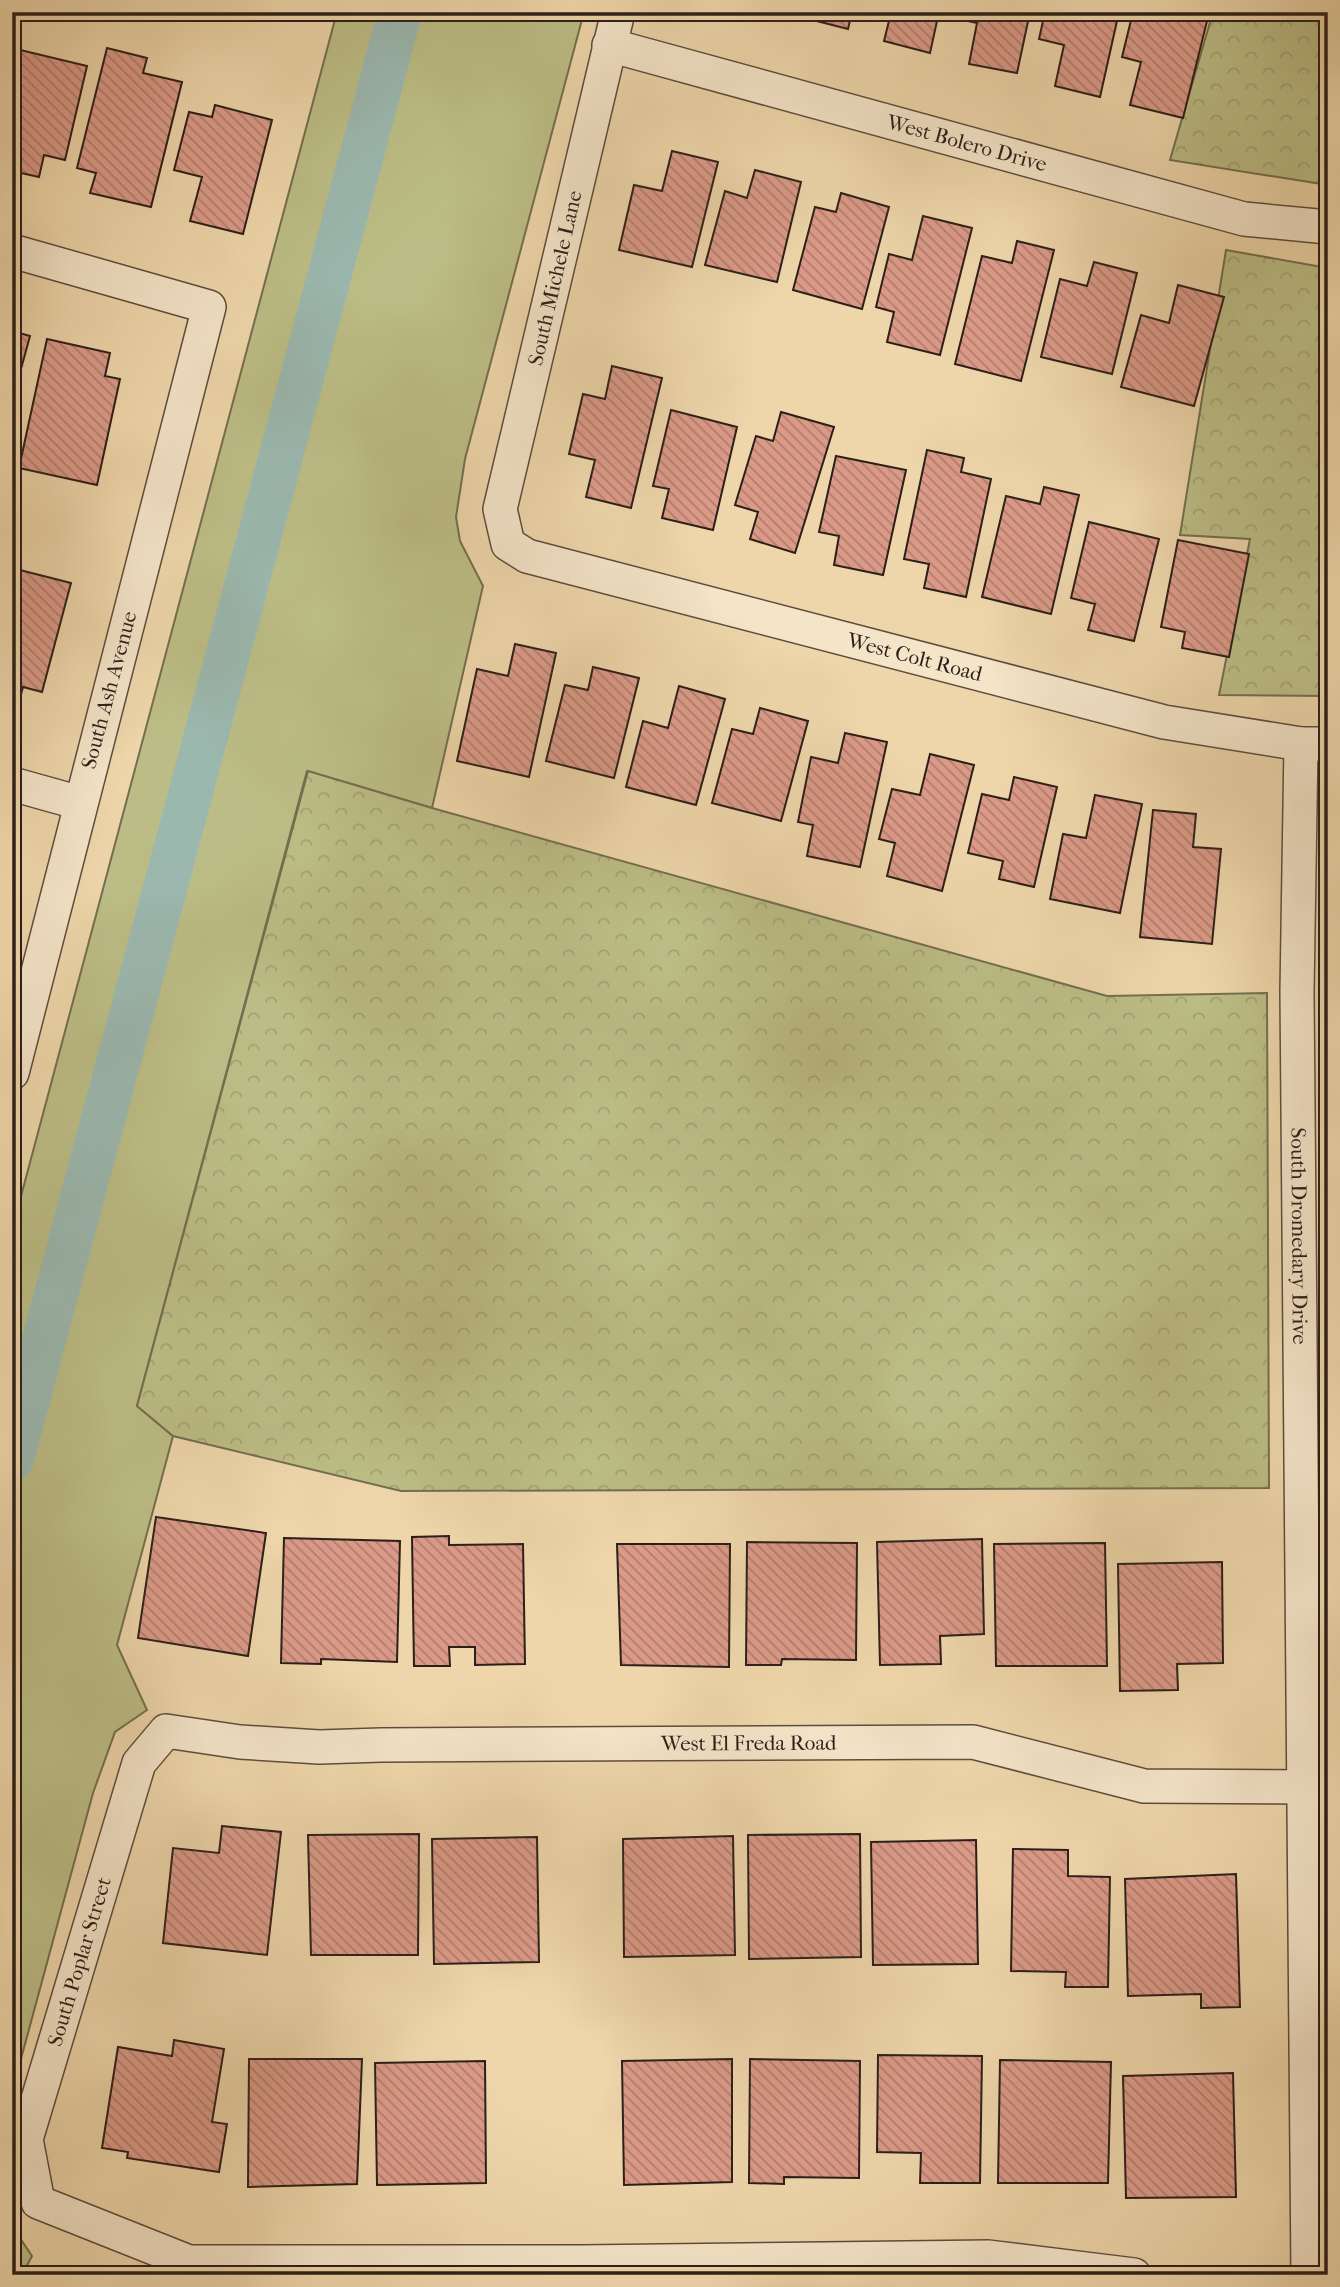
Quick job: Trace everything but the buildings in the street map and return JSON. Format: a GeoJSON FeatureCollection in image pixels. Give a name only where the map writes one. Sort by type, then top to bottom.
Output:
{"type":"FeatureCollection","features":[{"type":"Feature","properties":{"kind":"street","name":"South Michele Lane"},"geometry":{"type":"LineString","coordinates":[[508,544],[500,509],[618,12]]}},
{"type":"Feature","properties":{"kind":"street","name":"West Bolero Drive"},"geometry":{"type":"LineString","coordinates":[[609,45],[1244,219],[1328,228]]}},
{"type":"Feature","properties":{"kind":"street","name":"South Ash Avenue"},"geometry":{"type":"LineString","coordinates":[[12,251],[209,307],[12,1073]]}},
{"type":"Feature","properties":{"kind":"street","name":"West Colt Road"},"geometry":{"type":"LineString","coordinates":[[508,544],[527,556],[1164,722],[1315,744]]}},
{"type":"Feature","properties":{"kind":"street","name":"South Dromedary Drive"},"geometry":{"type":"LineString","coordinates":[[1308,2275],[1316,1787],[1314,1287],[1297,992],[1315,744]]}},
{"type":"Feature","properties":{"kind":"street"},"geometry":{"type":"LineString","coordinates":[[12,784],[80,803]]}},
{"type":"Feature","properties":{"kind":"street","name":"West El Freda Road"},"geometry":{"type":"LineString","coordinates":[[166,1731],[240,1742],[319,1747],[973,1742],[1144,1786],[1316,1787]]}},
{"type":"Feature","properties":{"kind":"street","name":"South Poplar Street"},"geometry":{"type":"LineString","coordinates":[[166,1731],[139,1763],[26,2139],[38,2202],[189,2262],[580,2269]]}},
{"type":"Feature","properties":{"kind":"street"},"geometry":{"type":"LineString","coordinates":[[580,2269],[988,2257],[1134,2275]]}},
{"type":"Feature","properties":{"kind":"green space"},"geometry":{"type":"Polygon","coordinates":[[[337,12],[584,12],[465,459],[456,517],[460,541],[483,586],[432,808],[307,771],[137,1406],[173,1436],[117,1645],[147,1710],[115,1732],[93,1793],[12,2092],[12,1230],[337,12]]]}},
{"type":"Feature","properties":{"kind":"green space"},"geometry":{"type":"Polygon","coordinates":[[[1213,12],[1328,12],[1328,185],[1170,160],[1213,12]]]}},
{"type":"Feature","properties":{"kind":"green space"},"geometry":{"type":"Polygon","coordinates":[[[1226,250],[1328,268],[1328,696],[1219,695],[1250,539],[1180,535],[1226,250]]]}},
{"type":"Feature","properties":{"kind":"green space"},"geometry":{"type":"Polygon","coordinates":[[[308,771],[1107,996],[1267,993],[1269,1488],[401,1491],[173,1436],[137,1406],[308,771]]]}},
{"type":"Feature","properties":{"kind":"green space"},"geometry":{"type":"Polygon","coordinates":[[[12,2226],[32,2256],[22,2275],[12,2275],[12,2226]]]}},
{"type":"Feature","properties":{"kind":"waterway"},"geometry":{"type":"LineString","coordinates":[[12,1459],[400,12]]}}]}
